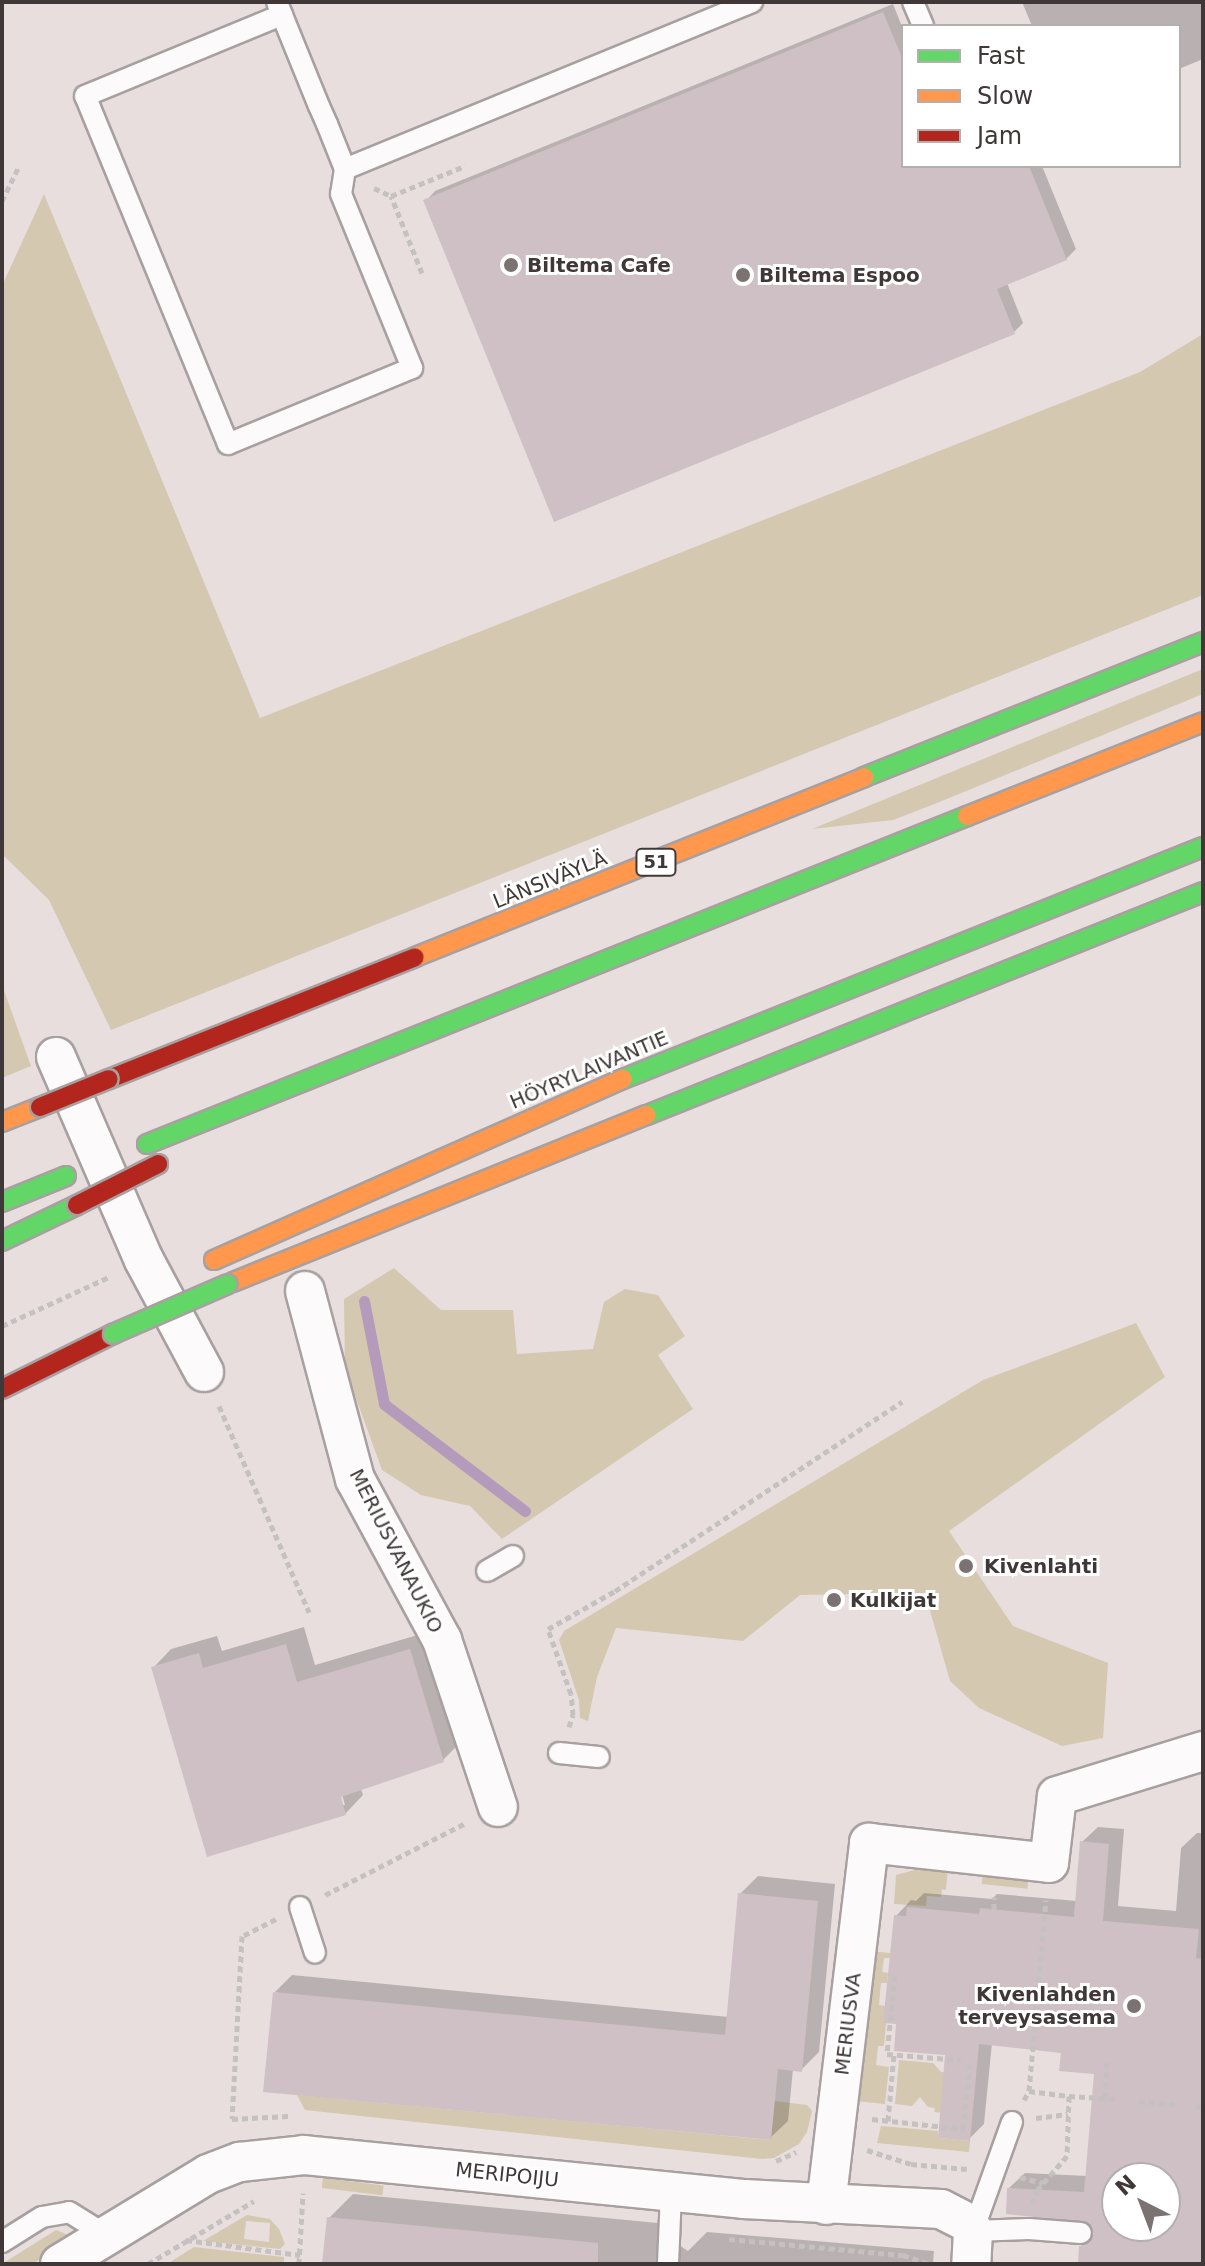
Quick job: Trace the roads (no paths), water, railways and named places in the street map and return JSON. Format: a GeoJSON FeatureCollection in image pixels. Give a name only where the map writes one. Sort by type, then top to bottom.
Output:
{"type":"FeatureCollection","features":[{"type":"Feature","properties":{"kind":"main road","name":"LÄNSIVÄYLÄ"},"geometry":{"type":"LineString","coordinates":[[2,1122],[1203,642]]}},
{"type":"Feature","properties":{"kind":"main road"},"geometry":{"type":"LineString","coordinates":[[2,1202],[1203,722]]}},
{"type":"Feature","properties":{"kind":"main road","name":"HÖYRYLAIVANTIE"},"geometry":{"type":"LineString","coordinates":[[207,1263],[577,1097],[1203,847]]}},
{"type":"Feature","properties":{"kind":"main road"},"geometry":{"type":"LineString","coordinates":[[2,1389],[113,1334],[228,1284],[1203,892]]}},
{"type":"Feature","properties":{"kind":"main road"},"geometry":{"type":"LineString","coordinates":[[200,1143],[383,1050]]}},
{"type":"Feature","properties":{"kind":"main road"},"geometry":{"type":"LineString","coordinates":[[2,1241],[165,1160]]}},
{"type":"Feature","properties":{"kind":"main road"},"geometry":{"type":"LineString","coordinates":[[144,1291],[172,1279]]}},
{"type":"Feature","properties":{"kind":"street"},"geometry":{"type":"LineString","coordinates":[[56,1057],[144,1260],[204,1372]]}},
{"type":"Feature","properties":{"kind":"street","name":"MERIUSVANAUKIO"},"geometry":{"type":"LineString","coordinates":[[305,1291],[355,1479],[442,1640],[498,1807]]}},
{"type":"Feature","properties":{"kind":"street","name":"MERIUSVA"},"geometry":{"type":"LineString","coordinates":[[826,2205],[869,1843],[1049,1863],[1057,1796],[1203,1751]]}},
{"type":"Feature","properties":{"kind":"street","name":"MERIPOIJU"},"geometry":{"type":"LineString","coordinates":[[60,2264],[208,2174],[240,2162],[291,2156],[363,2160],[826,2205],[941,2209],[963,2217],[972,2247]]}},
{"type":"Feature","properties":{"kind":"lane"},"geometry":{"type":"LineString","coordinates":[[345,169],[752,2]]}},
{"type":"Feature","properties":{"kind":"lane"},"geometry":{"type":"LineString","coordinates":[[913,2],[922,24]]}},
{"type":"Feature","properties":{"kind":"lane"},"geometry":{"type":"LineString","coordinates":[[279,9],[345,169],[341,194],[412,368],[228,444],[85,96],[279,9]]}},
{"type":"Feature","properties":{"kind":"lane"},"geometry":{"type":"LineString","coordinates":[[487,1571],[513,1556]]}},
{"type":"Feature","properties":{"kind":"lane"},"geometry":{"type":"LineString","coordinates":[[559,1753],[599,1757]]}},
{"type":"Feature","properties":{"kind":"lane"},"geometry":{"type":"LineString","coordinates":[[300,1907],[315,1953]]}},
{"type":"Feature","properties":{"kind":"lane"},"geometry":{"type":"LineString","coordinates":[[972,2247],[994,2170],[1012,2122]]}},
{"type":"Feature","properties":{"kind":"lane"},"geometry":{"type":"LineString","coordinates":[[668,2264],[671,2192]]}},
{"type":"Feature","properties":{"kind":"lane"},"geometry":{"type":"LineString","coordinates":[[2,2242],[42,2217],[69,2212],[106,2235]]}},
{"type":"Feature","properties":{"kind":"lane"},"geometry":{"type":"LineString","coordinates":[[972,2247],[1029,2229],[1081,2233]]}},
{"type":"Feature","properties":{"kind":"waterway"},"geometry":{"type":"LineString","coordinates":[[364,1301],[384,1404],[525,1511]]}},
{"type":"Feature","properties":{"kind":"place","name":"Biltema Cafe"},"geometry":{"type":"Point","coordinates":[511,265]}},
{"type":"Feature","properties":{"kind":"place","name":"Biltema Espoo"},"geometry":{"type":"Point","coordinates":[743,275]}},
{"type":"Feature","properties":{"kind":"place","name":"Kivenlahti"},"geometry":{"type":"Point","coordinates":[966,1566]}},
{"type":"Feature","properties":{"kind":"place","name":"Kulkijat"},"geometry":{"type":"Point","coordinates":[834,1600]}},
{"type":"Feature","properties":{"kind":"place","name":"Kivenlahden terveysasema"},"geometry":{"type":"Point","coordinates":[1134,2006]}}]}
